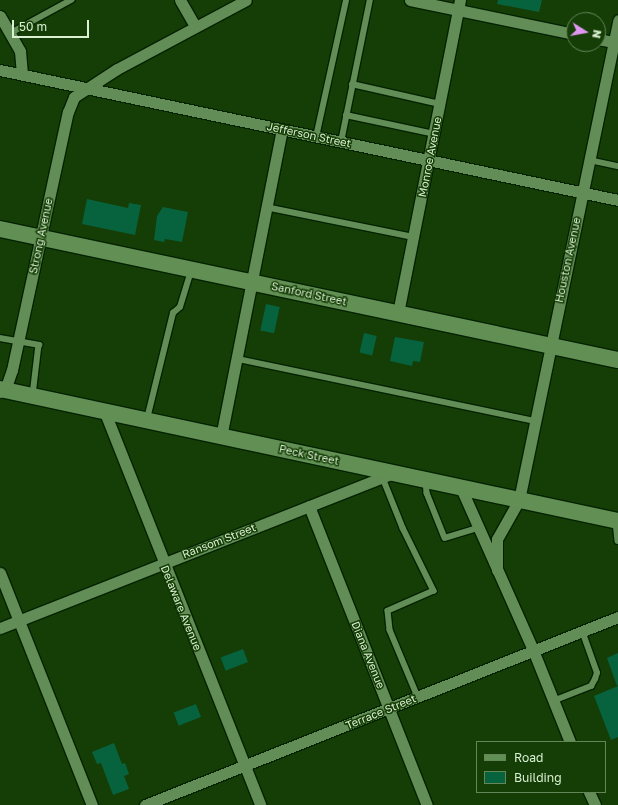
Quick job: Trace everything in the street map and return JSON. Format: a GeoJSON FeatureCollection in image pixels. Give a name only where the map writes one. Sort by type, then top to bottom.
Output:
{"type":"FeatureCollection","features":[{"type":"Feature","properties":{"kind":"street"},"geometry":{"type":"LineString","coordinates":[[180,0],[195,26]]}},
{"type":"Feature","properties":{"kind":"street","name":"Strong Avenue"},"geometry":{"type":"LineString","coordinates":[[2,390],[12,370],[68,112],[74,97],[86,88],[195,26],[246,0]]}},
{"type":"Feature","properties":{"kind":"street"},"geometry":{"type":"LineString","coordinates":[[410,0],[460,5],[566,32]]}},
{"type":"Feature","properties":{"kind":"street","name":"Monroe Avenue"},"geometry":{"type":"LineString","coordinates":[[398,313],[460,5]]}},
{"type":"Feature","properties":{"kind":"street"},"geometry":{"type":"LineString","coordinates":[[0,16],[20,51],[22,74]]}},
{"type":"Feature","properties":{"kind":"street","name":"Houston Avenue"},"geometry":{"type":"LineString","coordinates":[[497,570],[497,539],[519,500],[582,193],[616,42],[618,20]]}},
{"type":"Feature","properties":{"kind":"street"},"geometry":{"type":"LineString","coordinates":[[606,40],[616,42]]}},
{"type":"Feature","properties":{"kind":"street","name":"Jefferson Street"},"geometry":{"type":"LineString","coordinates":[[0,70],[618,200]]}},
{"type":"Feature","properties":{"kind":"street"},"geometry":{"type":"LineString","coordinates":[[221,437],[238,358],[251,282],[282,130]]}},
{"type":"Feature","properties":{"kind":"street","name":"Sanford Street"},"geometry":{"type":"LineString","coordinates":[[0,229],[618,360]]}},
{"type":"Feature","properties":{"kind":"street","name":"Peck Street"},"geometry":{"type":"LineString","coordinates":[[2,390],[104,410],[388,476],[426,481],[617,521]]}},
{"type":"Feature","properties":{"kind":"street","name":"Delaware Avenue"},"geometry":{"type":"LineString","coordinates":[[104,410],[260,805]]}},
{"type":"Feature","properties":{"kind":"street","name":"Ransom Street"},"geometry":{"type":"LineString","coordinates":[[0,628],[163,562],[388,476]]}},
{"type":"Feature","properties":{"kind":"street"},"geometry":{"type":"LineString","coordinates":[[461,488],[533,650],[570,741]]}},
{"type":"Feature","properties":{"kind":"street","name":"Diana Avenue"},"geometry":{"type":"LineString","coordinates":[[309,506],[427,805]]}},
{"type":"Feature","properties":{"kind":"street"},"geometry":{"type":"LineString","coordinates":[[0,573],[92,805]]}},
{"type":"Feature","properties":{"kind":"street","name":"Terrace Street"},"geometry":{"type":"LineString","coordinates":[[145,805],[390,709],[533,650],[618,618]]}},
{"type":"Feature","properties":{"kind":"street"},"geometry":{"type":"LineString","coordinates":[[589,793],[595,805]]}},
{"type":"Feature","properties":{"kind":"lane"},"geometry":{"type":"LineString","coordinates":[[10,34],[71,0]]}},
{"type":"Feature","properties":{"kind":"lane"},"geometry":{"type":"LineString","coordinates":[[316,137],[346,0]]}},
{"type":"Feature","properties":{"kind":"lane"},"geometry":{"type":"LineString","coordinates":[[341,142],[370,0]]}},
{"type":"Feature","properties":{"kind":"lane"},"geometry":{"type":"LineString","coordinates":[[352,84],[440,104]]}},
{"type":"Feature","properties":{"kind":"lane"},"geometry":{"type":"LineString","coordinates":[[346,115],[434,134]]}},
{"type":"Feature","properties":{"kind":"lane"},"geometry":{"type":"LineString","coordinates":[[589,160],[618,166]]}},
{"type":"Feature","properties":{"kind":"lane"},"geometry":{"type":"LineString","coordinates":[[266,207],[414,237]]}},
{"type":"Feature","properties":{"kind":"lane"},"geometry":{"type":"LineString","coordinates":[[146,420],[173,313],[180,307],[191,269]]}},
{"type":"Feature","properties":{"kind":"lane"},"geometry":{"type":"LineString","coordinates":[[0,338],[39,345],[33,395]]}},
{"type":"Feature","properties":{"kind":"lane"},"geometry":{"type":"LineString","coordinates":[[238,358],[534,421]]}},
{"type":"Feature","properties":{"kind":"lane"},"geometry":{"type":"LineString","coordinates":[[388,476],[406,535],[434,591],[388,611],[390,630],[418,697]]}},
{"type":"Feature","properties":{"kind":"lane"},"geometry":{"type":"LineString","coordinates":[[426,481],[427,493],[445,538],[478,528]]}},
{"type":"Feature","properties":{"kind":"lane"},"geometry":{"type":"LineString","coordinates":[[617,521],[618,541]]}},
{"type":"Feature","properties":{"kind":"lane"},"geometry":{"type":"LineString","coordinates":[[553,701],[591,686],[595,679],[596,672],[582,632]]}},
{"type":"Feature","properties":{"kind":"building"},"geometry":{"type":"Polygon","coordinates":[[[498,0],[542,0],[539,12],[497,4],[498,0]]]}},
{"type":"Feature","properties":{"kind":"building"},"geometry":{"type":"Polygon","coordinates":[[[87,199],[128,208],[129,203],[141,205],[135,235],[82,224],[87,199]]]}},
{"type":"Feature","properties":{"kind":"building"},"geometry":{"type":"Polygon","coordinates":[[[163,207],[188,212],[182,242],[165,239],[164,242],[154,240],[157,216],[163,207]]]}},
{"type":"Feature","properties":{"kind":"building"},"geometry":{"type":"Polygon","coordinates":[[[266,304],[280,307],[274,333],[260,330],[266,304]]]}},
{"type":"Feature","properties":{"kind":"building"},"geometry":{"type":"Polygon","coordinates":[[[364,333],[377,336],[372,355],[360,352],[364,333]]]}},
{"type":"Feature","properties":{"kind":"building"},"geometry":{"type":"Polygon","coordinates":[[[395,337],[424,342],[420,362],[413,361],[412,366],[390,361],[395,337]]]}},
{"type":"Feature","properties":{"kind":"building"},"geometry":{"type":"Polygon","coordinates":[[[243,649],[248,662],[226,671],[221,658],[243,649]]]}},
{"type":"Feature","properties":{"kind":"building"},"geometry":{"type":"Polygon","coordinates":[[[618,653],[618,685],[617,686],[607,658],[618,653]]]}},
{"type":"Feature","properties":{"kind":"building"},"geometry":{"type":"Polygon","coordinates":[[[618,686],[618,737],[611,740],[594,696],[618,686]]]}},
{"type":"Feature","properties":{"kind":"building"},"geometry":{"type":"Polygon","coordinates":[[[196,704],[201,717],[179,726],[174,713],[196,704]]]}},
{"type":"Feature","properties":{"kind":"building"},"geometry":{"type":"Polygon","coordinates":[[[114,743],[122,764],[125,763],[129,774],[124,776],[129,789],[113,795],[101,763],[97,764],[92,752],[114,743]]]}}]}
